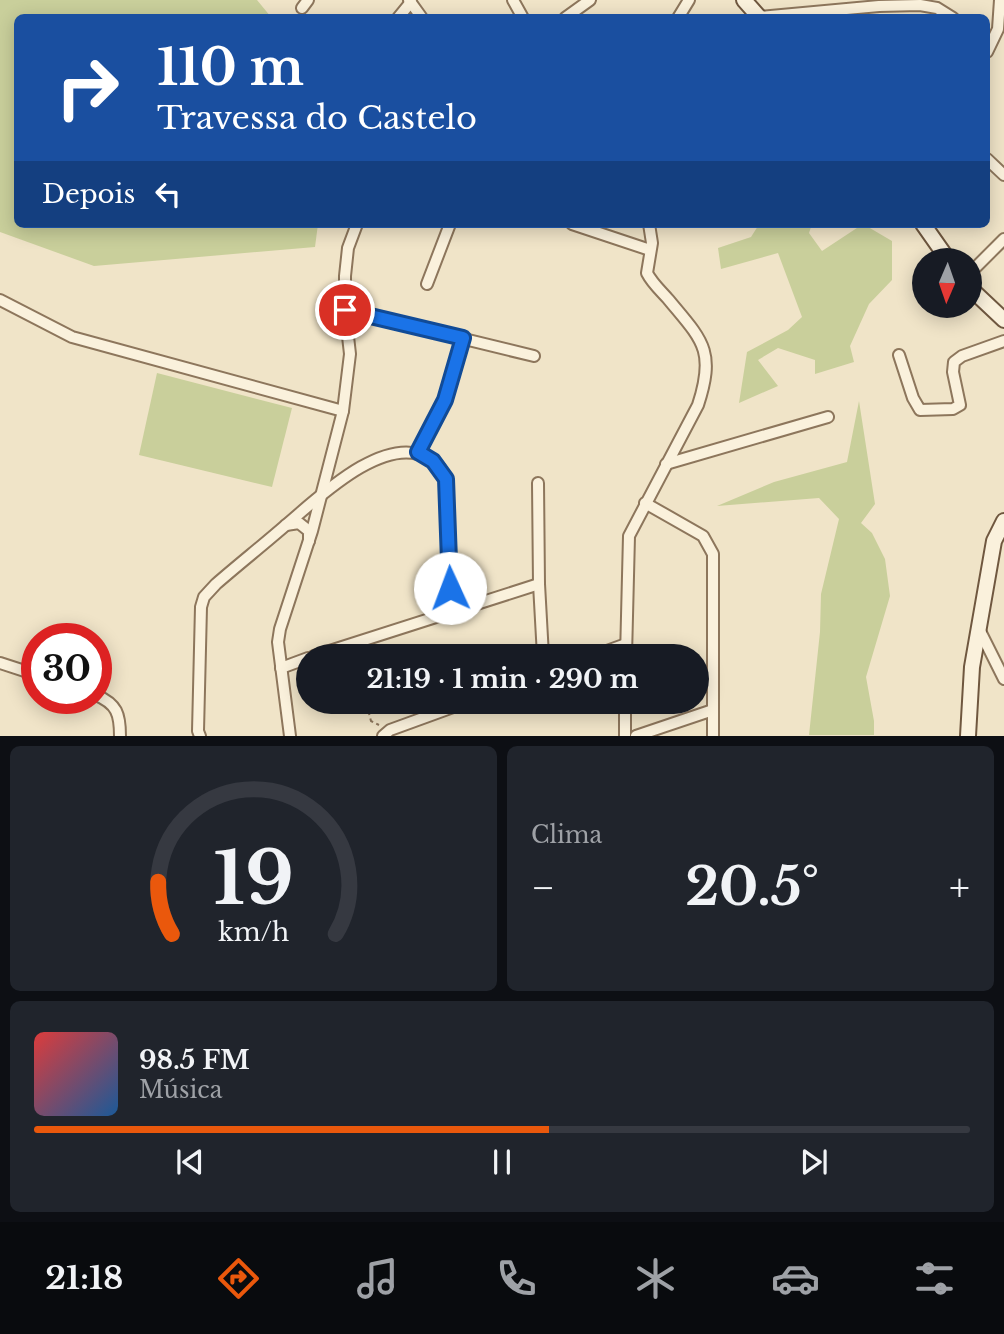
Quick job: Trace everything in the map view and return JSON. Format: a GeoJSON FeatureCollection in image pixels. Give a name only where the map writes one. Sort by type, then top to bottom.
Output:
{"type":"FeatureCollection","features":[{"type":"Feature","properties":{"kind":"street"},"geometry":{"type":"LineString","coordinates":[[571,14],[590,0]]}},
{"type":"Feature","properties":{"kind":"street"},"geometry":{"type":"LineString","coordinates":[[744,0],[757,14]]}},
{"type":"Feature","properties":{"kind":"street"},"geometry":{"type":"LineString","coordinates":[[990,46],[998,29],[1000,0]]}},
{"type":"Feature","properties":{"kind":"street"},"geometry":{"type":"LineString","coordinates":[[792,14],[920,5],[937,8],[947,14]]}},
{"type":"Feature","properties":{"kind":"street"},"geometry":{"type":"LineString","coordinates":[[990,162],[1004,175]]}},
{"type":"Feature","properties":{"kind":"street"},"geometry":{"type":"LineString","coordinates":[[290,736],[278,642],[323,494],[344,411],[349,354],[345,310],[348,248],[356,228]]}},
{"type":"Feature","properties":{"kind":"street"},"geometry":{"type":"LineString","coordinates":[[427,284],[448,228]]}},
{"type":"Feature","properties":{"kind":"street"},"geometry":{"type":"LineString","coordinates":[[584,228],[650,250]]}},
{"type":"Feature","properties":{"kind":"street"},"geometry":{"type":"LineString","coordinates":[[626,644],[628,542],[645,503],[698,405],[707,359],[705,347],[695,332],[647,273],[652,243],[650,228]]}},
{"type":"Feature","properties":{"kind":"street"},"geometry":{"type":"LineString","coordinates":[[926,228],[939,248]]}},
{"type":"Feature","properties":{"kind":"street"},"geometry":{"type":"LineString","coordinates":[[982,260],[1004,239]]}},
{"type":"Feature","properties":{"kind":"street"},"geometry":{"type":"LineString","coordinates":[[982,299],[1004,320]]}},
{"type":"Feature","properties":{"kind":"street"},"geometry":{"type":"LineString","coordinates":[[0,300],[72,337],[344,411]]}},
{"type":"Feature","properties":{"kind":"street"},"geometry":{"type":"LineString","coordinates":[[345,310],[534,356]]}},
{"type":"Feature","properties":{"kind":"street"},"geometry":{"type":"LineString","coordinates":[[418,452],[445,400],[463,338]]}},
{"type":"Feature","properties":{"kind":"street"},"geometry":{"type":"LineString","coordinates":[[899,355],[920,410],[953,409],[960,405],[953,372],[954,362],[962,356],[1004,341]]}},
{"type":"Feature","properties":{"kind":"street"},"geometry":{"type":"LineString","coordinates":[[666,464],[828,416]]}},
{"type":"Feature","properties":{"kind":"street"},"geometry":{"type":"LineString","coordinates":[[197,734],[201,607],[204,597],[323,494],[369,463],[396,454],[418,452],[433,461],[446,479],[451,612]]}},
{"type":"Feature","properties":{"kind":"street"},"geometry":{"type":"LineString","coordinates":[[538,484],[542,644]]}},
{"type":"Feature","properties":{"kind":"street"},"geometry":{"type":"LineString","coordinates":[[645,503],[703,536],[713,554],[713,736]]}},
{"type":"Feature","properties":{"kind":"street"},"geometry":{"type":"LineString","coordinates":[[968,736],[972,667],[994,541],[1004,521]]}},
{"type":"Feature","properties":{"kind":"street"},"geometry":{"type":"LineString","coordinates":[[286,525],[299,523],[309,531],[309,541]]}},
{"type":"Feature","properties":{"kind":"street"},"geometry":{"type":"LineString","coordinates":[[351,644],[539,584]]}},
{"type":"Feature","properties":{"kind":"street"},"geometry":{"type":"LineString","coordinates":[[979,629],[1004,679]]}},
{"type":"Feature","properties":{"kind":"street"},"geometry":{"type":"LineString","coordinates":[[281,668],[296,662]]}},
{"type":"Feature","properties":{"kind":"street"},"geometry":{"type":"LineString","coordinates":[[0,663],[21,670]]}},
{"type":"Feature","properties":{"kind":"street"},"geometry":{"type":"LineString","coordinates":[[112,705],[119,714],[120,736]]}},
{"type":"Feature","properties":{"kind":"street"},"geometry":{"type":"LineString","coordinates":[[636,736],[713,710]]}},
{"type":"Feature","properties":{"kind":"street"},"geometry":{"type":"LineString","coordinates":[[386,733],[436,714]]}},
{"type":"Feature","properties":{"kind":"street"},"geometry":{"type":"LineString","coordinates":[[625,714],[625,736]]}},
{"type":"Feature","properties":{"kind":"path"},"geometry":{"type":"LineString","coordinates":[[369,714],[371,721],[386,733]]}},
{"type":"Feature","properties":{"kind":"green space"},"geometry":{"type":"Polygon","coordinates":[[[0,0],[257,0],[269,14],[14,14],[14,228],[317,228],[315,247],[94,266],[0,232],[0,0]]]}},
{"type":"Feature","properties":{"kind":"green space"},"geometry":{"type":"Polygon","coordinates":[[[757,228],[811,228],[809,233],[822,251],[857,228],[870,228],[892,241],[892,280],[869,304],[850,346],[854,362],[815,374],[815,360],[778,348],[758,360],[778,386],[739,403],[747,352],[788,330],[802,317],[778,253],[721,269],[718,248],[751,237],[757,228]]]}},
{"type":"Feature","properties":{"kind":"green space"},"geometry":{"type":"Polygon","coordinates":[[[157,373],[292,408],[272,487],[139,455],[157,373]]]}},
{"type":"Feature","properties":{"kind":"green space"},"geometry":{"type":"Polygon","coordinates":[[[859,401],[875,504],[861,523],[872,533],[885,559],[890,596],[866,677],[874,735],[809,735],[820,632],[821,594],[839,519],[819,498],[717,506],[774,482],[847,462],[859,401]]]}},
{"type":"Feature","properties":{"kind":"route"},"geometry":{"type":"LineString","coordinates":[[345,310],[463,338],[445,400],[418,452],[433,461],[446,479],[450,588]]}}]}
